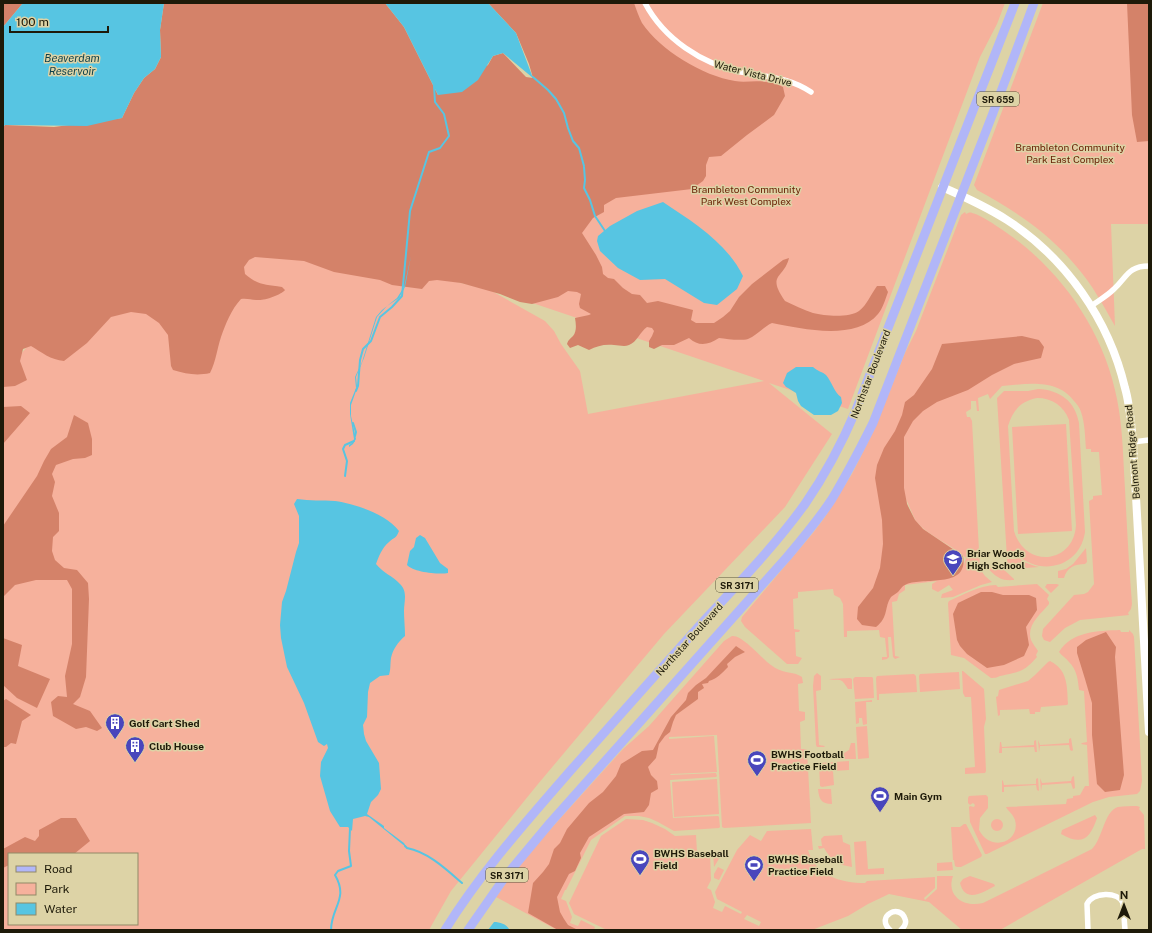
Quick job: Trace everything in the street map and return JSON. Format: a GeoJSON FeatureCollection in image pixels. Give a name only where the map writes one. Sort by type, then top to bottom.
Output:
{"type":"FeatureCollection","features":[{"type":"Feature","properties":{"kind":"main road","name":"SR 659"},"geometry":{"type":"LineString","coordinates":[[942,187],[1015,3]]}},
{"type":"Feature","properties":{"kind":"main road","name":"SR 659"},"geometry":{"type":"LineString","coordinates":[[960,195],[993,113],[1034,3]]}},
{"type":"Feature","properties":{"kind":"main road","name":"Belmont Ridge Road"},"geometry":{"type":"LineString","coordinates":[[942,187],[998,215],[1031,238],[1046,251],[1082,293],[1107,335],[1120,370],[1129,404],[1133,442],[1149,732]]}},
{"type":"Feature","properties":{"kind":"main road","name":"Northstar Boulevard"},"geometry":{"type":"LineString","coordinates":[[445,930],[495,858],[591,748],[750,571],[795,518],[806,502],[831,462],[856,410],[942,187]]}},
{"type":"Feature","properties":{"kind":"main road","name":"Northstar Boulevard"},"geometry":{"type":"LineString","coordinates":[[468,930],[510,871],[550,823],[808,533],[832,500],[873,423],[960,195]]}},
{"type":"Feature","properties":{"kind":"street","name":"Water Vista Drive"},"geometry":{"type":"LineString","coordinates":[[645,3],[656,20],[671,36],[687,49],[710,63],[740,72],[787,80],[799,84],[811,92]]}},
{"type":"Feature","properties":{"kind":"street"},"geometry":{"type":"LineString","coordinates":[[1091,306],[1113,290],[1130,271],[1141,266],[1149,266]]}},
{"type":"Feature","properties":{"kind":"street"},"geometry":{"type":"LineString","coordinates":[[1133,442],[1149,440]]}},
{"type":"Feature","properties":{"kind":"street"},"geometry":{"type":"LineString","coordinates":[[1088,930],[1087,904],[1089,900],[1093,897],[1106,895],[1114,895],[1122,900],[1125,930]]}},
{"type":"Feature","properties":{"kind":"street"},"geometry":{"type":"LineString","coordinates":[[890,930],[886,926],[885,919],[889,914],[895,911],[901,913],[905,919],[905,926],[901,930]]}},
{"type":"Feature","properties":{"kind":"green space","name":"Brambleton Community Park West Complex"},"geometry":{"type":"Polygon","coordinates":[[[543,3],[1005,3],[997,24],[980,57],[848,409],[769,383],[832,434],[785,507],[664,634],[538,784],[451,891],[429,930],[3,930],[3,375],[32,341],[251,232],[490,290],[545,321],[554,331],[561,344],[580,371],[588,414],[764,381],[390,255],[574,145],[543,3]]]}},
{"type":"Feature","properties":{"kind":"green space","name":"Brambleton Community Park East Complex"},"geometry":{"type":"Polygon","coordinates":[[[1043,3],[1149,3],[1149,224],[1111,224],[1115,326],[1087,280],[1066,254],[1030,223],[977,190],[974,185],[1043,3]]]}},
{"type":"Feature","properties":{"kind":"green space"},"geometry":{"type":"Polygon","coordinates":[[[965,212],[966,214],[971,213],[982,217],[1014,238],[1036,256],[1053,273],[1068,292],[1082,311],[1094,332],[1104,354],[1117,399],[1122,433],[1132,604],[1128,613],[1129,615],[1080,620],[1065,628],[1050,642],[1044,640],[1042,636],[1043,629],[1074,595],[1088,592],[1094,584],[1089,501],[1093,499],[1093,496],[1102,495],[1099,452],[1091,452],[1091,449],[1086,449],[1081,411],[1076,403],[1067,394],[1059,389],[1041,384],[1002,386],[990,399],[988,394],[978,398],[979,411],[977,411],[976,401],[971,401],[971,409],[966,412],[967,417],[970,417],[972,421],[980,569],[992,582],[953,597],[941,598],[942,594],[953,590],[949,585],[938,592],[932,589],[932,584],[937,581],[905,585],[905,590],[899,594],[897,601],[892,602],[895,656],[900,657],[895,659],[893,657],[891,637],[888,637],[889,657],[882,660],[882,657],[887,657],[885,638],[880,637],[879,630],[847,631],[847,637],[844,637],[843,604],[840,598],[834,595],[833,589],[798,592],[798,598],[793,599],[794,629],[800,630],[799,632],[795,632],[796,656],[802,658],[798,664],[787,664],[745,627],[741,621],[742,617],[813,533],[852,474],[875,428],[905,353],[916,331],[961,215],[965,212]],[[906,499],[909,510],[914,519],[916,520],[906,499]],[[927,532],[963,556],[964,565],[966,558],[934,536],[927,532]]]}},
{"type":"Feature","properties":{"kind":"green space"},"geometry":{"type":"Polygon","coordinates":[[[1038,389],[1060,394],[1070,403],[1077,415],[1079,423],[1085,532],[1082,544],[1076,553],[1068,560],[1058,565],[1037,565],[1026,561],[1016,554],[1020,559],[1039,567],[1014,569],[1007,564],[1007,559],[1016,558],[1007,558],[997,398],[1004,391],[1028,391],[1038,389]],[[1031,399],[1018,407],[1012,415],[1008,426],[1014,531],[1020,543],[1028,552],[1038,556],[1048,557],[1058,554],[1067,548],[1073,538],[1076,525],[1069,420],[1061,407],[1048,399],[1031,399]]]}},
{"type":"Feature","properties":{"kind":"green space"},"geometry":{"type":"Polygon","coordinates":[[[1066,424],[1072,531],[1018,534],[1012,427],[1066,424]]]}},
{"type":"Feature","properties":{"kind":"green space"},"geometry":{"type":"Polygon","coordinates":[[[1086,548],[1087,562],[1069,569],[1064,578],[1058,578],[1058,571],[1066,569],[1073,564],[1086,548]]]}},
{"type":"Feature","properties":{"kind":"green space"},"geometry":{"type":"Polygon","coordinates":[[[1001,567],[1014,580],[999,578],[987,568],[1001,567]]]}},
{"type":"Feature","properties":{"kind":"green space"},"geometry":{"type":"Polygon","coordinates":[[[1037,584],[1049,595],[1047,599],[1049,604],[1032,625],[1030,635],[1031,640],[1038,651],[1036,655],[1037,657],[1028,666],[1017,672],[991,678],[964,658],[951,655],[949,601],[990,585],[996,585],[998,587],[1037,584]]]}},
{"type":"Feature","properties":{"kind":"green space"},"geometry":{"type":"Polygon","coordinates":[[[1047,584],[1059,585],[1051,593],[1045,587],[1047,584]]]}},
{"type":"Feature","properties":{"kind":"green space"},"geometry":{"type":"Polygon","coordinates":[[[1120,630],[1121,632],[1129,632],[1129,630],[1134,637],[1142,781],[1140,791],[1137,794],[1109,797],[1093,802],[985,854],[970,822],[969,807],[974,807],[975,805],[973,803],[970,805],[968,803],[969,796],[986,795],[988,797],[988,808],[980,818],[979,830],[984,837],[997,843],[1004,842],[1009,839],[1014,834],[1016,828],[1015,820],[1006,807],[1066,804],[1067,799],[1080,795],[1085,786],[1089,786],[1087,745],[1081,744],[1087,742],[1084,691],[1079,690],[1078,679],[1074,668],[1059,652],[1064,645],[1078,636],[1094,632],[1120,630]]]}},
{"type":"Feature","properties":{"kind":"green space"},"geometry":{"type":"Polygon","coordinates":[[[732,636],[747,643],[775,668],[802,677],[803,683],[798,684],[799,711],[805,712],[805,720],[800,722],[801,749],[807,750],[811,823],[722,827],[717,735],[669,737],[669,739],[714,736],[717,772],[670,774],[716,773],[716,777],[670,780],[673,818],[718,816],[719,828],[674,831],[649,818],[625,816],[591,840],[561,899],[566,901],[572,917],[570,923],[578,926],[581,920],[595,927],[594,930],[557,930],[496,897],[538,843],[623,749],[649,726],[724,641],[732,636]]]}},
{"type":"Feature","properties":{"kind":"green space"},"geometry":{"type":"Polygon","coordinates":[[[1050,661],[1060,669],[1063,674],[1067,685],[1068,704],[1041,707],[1040,712],[1035,712],[1035,714],[1030,714],[1029,709],[1000,710],[1000,715],[998,716],[996,697],[998,696],[999,690],[1028,681],[1050,661]]]}},
{"type":"Feature","properties":{"kind":"green space"},"geometry":{"type":"Polygon","coordinates":[[[962,671],[984,689],[986,719],[984,727],[985,773],[965,774],[965,768],[975,767],[971,697],[965,697],[963,693],[962,671]]]}},
{"type":"Feature","properties":{"kind":"green space"},"geometry":{"type":"Polygon","coordinates":[[[959,672],[960,689],[920,692],[920,674],[959,672]]]}},
{"type":"Feature","properties":{"kind":"green space"},"geometry":{"type":"Polygon","coordinates":[[[817,673],[821,676],[821,690],[816,691],[819,745],[825,746],[824,747],[817,747],[816,745],[813,686],[814,676],[817,673]]]}},
{"type":"Feature","properties":{"kind":"green space"},"geometry":{"type":"Polygon","coordinates":[[[914,674],[916,676],[917,692],[879,694],[879,700],[877,700],[877,676],[914,674]]]}},
{"type":"Feature","properties":{"kind":"green space"},"geometry":{"type":"Polygon","coordinates":[[[855,677],[872,677],[874,698],[855,699],[853,679],[855,677]]]}},
{"type":"Feature","properties":{"kind":"green space"},"geometry":{"type":"Polygon","coordinates":[[[829,679],[852,679],[852,689],[848,689],[840,680],[829,679]]]}},
{"type":"Feature","properties":{"kind":"green space"},"geometry":{"type":"Polygon","coordinates":[[[872,700],[872,702],[866,702],[867,724],[863,725],[862,718],[859,718],[859,723],[856,724],[855,702],[872,700]]]}},
{"type":"Feature","properties":{"kind":"green space"},"geometry":{"type":"Polygon","coordinates":[[[867,726],[869,758],[858,759],[856,727],[867,726]]]}},
{"type":"Feature","properties":{"kind":"green space"},"geometry":{"type":"Polygon","coordinates":[[[1071,738],[1072,751],[1070,750],[1069,745],[1040,746],[1039,752],[1038,740],[1040,745],[1069,743],[1069,739],[1071,738]]]}},
{"type":"Feature","properties":{"kind":"green space"},"geometry":{"type":"Polygon","coordinates":[[[1036,740],[1037,752],[1035,752],[1034,747],[1002,748],[1002,753],[999,753],[1000,742],[1002,747],[1034,745],[1034,741],[1036,740]]]}},
{"type":"Feature","properties":{"kind":"green space"},"geometry":{"type":"Polygon","coordinates":[[[851,743],[855,743],[856,759],[842,759],[841,755],[849,750],[851,743]]]}},
{"type":"Feature","properties":{"kind":"green space"},"geometry":{"type":"Polygon","coordinates":[[[849,761],[849,770],[833,771],[834,785],[820,786],[820,763],[849,761]]]}},
{"type":"Feature","properties":{"kind":"green space"},"geometry":{"type":"Polygon","coordinates":[[[1074,776],[1075,788],[1073,789],[1071,783],[1042,785],[1041,791],[1040,778],[1042,783],[1071,781],[1072,777],[1074,776]]]}},
{"type":"Feature","properties":{"kind":"green space"},"geometry":{"type":"Polygon","coordinates":[[[1038,778],[1039,791],[1037,790],[1036,785],[1004,787],[1004,792],[1002,792],[1002,780],[1004,785],[1036,784],[1036,779],[1038,778]]]}},
{"type":"Feature","properties":{"kind":"green space"},"geometry":{"type":"Polygon","coordinates":[[[717,779],[719,814],[674,817],[672,782],[717,779]]]}},
{"type":"Feature","properties":{"kind":"green space"},"geometry":{"type":"Polygon","coordinates":[[[818,789],[831,789],[832,804],[825,803],[821,800],[818,789]]]}},
{"type":"Feature","properties":{"kind":"green space"},"geometry":{"type":"Polygon","coordinates":[[[1118,807],[1140,807],[1139,809],[1144,815],[1145,849],[1142,849],[1000,930],[962,930],[929,902],[889,894],[848,916],[812,930],[607,930],[574,914],[569,903],[601,836],[626,819],[643,820],[652,823],[675,836],[696,835],[697,852],[710,852],[711,880],[707,888],[711,890],[715,902],[713,908],[722,912],[725,906],[741,914],[742,912],[717,899],[715,892],[737,850],[750,835],[761,841],[767,831],[811,829],[813,850],[808,850],[817,866],[830,876],[847,882],[856,883],[935,877],[935,888],[924,898],[925,900],[937,889],[937,876],[953,876],[951,883],[954,894],[963,902],[976,904],[983,903],[1092,849],[1113,810],[1118,807]],[[747,915],[744,919],[759,926],[761,922],[747,915]]]}},
{"type":"Feature","properties":{"kind":"green space"},"geometry":{"type":"Polygon","coordinates":[[[1095,815],[1097,818],[1094,825],[1088,835],[1084,838],[1074,840],[1061,834],[1062,830],[1095,815]]]}},
{"type":"Feature","properties":{"kind":"green space"},"geometry":{"type":"Polygon","coordinates":[[[995,819],[999,819],[1003,825],[999,831],[995,831],[991,827],[991,823],[995,819]]]}},
{"type":"Feature","properties":{"kind":"green space"},"geometry":{"type":"Polygon","coordinates":[[[966,824],[982,855],[981,857],[961,867],[957,867],[955,866],[953,860],[951,827],[960,827],[966,824]]]}},
{"type":"Feature","properties":{"kind":"green space"},"geometry":{"type":"Polygon","coordinates":[[[842,835],[843,842],[850,845],[852,867],[835,861],[829,856],[824,848],[819,849],[818,846],[822,846],[821,839],[824,836],[842,835]]]}},
{"type":"Feature","properties":{"kind":"green space"},"geometry":{"type":"Polygon","coordinates":[[[866,841],[868,869],[884,868],[884,874],[856,875],[854,842],[866,841]]]}},
{"type":"Feature","properties":{"kind":"green space"},"geometry":{"type":"Polygon","coordinates":[[[713,852],[723,852],[714,867],[713,852]]]}},
{"type":"Feature","properties":{"kind":"green space"},"geometry":{"type":"Polygon","coordinates":[[[952,862],[953,870],[937,871],[937,863],[952,862]]]}},
{"type":"Feature","properties":{"kind":"green space"},"geometry":{"type":"Polygon","coordinates":[[[718,867],[724,870],[719,880],[714,878],[714,874],[718,867]]]}},
{"type":"Feature","properties":{"kind":"green space"},"geometry":{"type":"Polygon","coordinates":[[[970,876],[994,884],[995,886],[975,895],[970,895],[962,889],[960,883],[963,879],[970,876]]]}},
{"type":"Feature","properties":{"kind":"shaded area"},"geometry":{"type":"Polygon","coordinates":[[[3,3],[23,3],[3,27],[3,3]]]}},
{"type":"Feature","properties":{"kind":"shaded area"},"geometry":{"type":"Polygon","coordinates":[[[164,3],[385,3],[404,27],[438,95],[488,65],[493,56],[503,53],[526,77],[533,78],[529,64],[516,33],[488,3],[634,3],[642,23],[650,33],[671,52],[683,60],[696,68],[723,78],[739,82],[761,81],[777,84],[783,87],[785,96],[774,115],[721,156],[709,157],[706,165],[706,176],[703,181],[692,189],[616,198],[604,205],[604,212],[593,218],[582,233],[596,255],[602,267],[603,274],[608,278],[614,279],[632,294],[640,295],[647,303],[658,301],[693,310],[691,320],[696,323],[714,323],[723,317],[730,311],[739,297],[752,284],[783,260],[789,258],[787,265],[778,277],[777,281],[777,286],[785,301],[813,313],[830,316],[843,316],[855,313],[862,309],[877,286],[885,286],[888,292],[884,304],[878,314],[868,322],[856,328],[828,331],[798,328],[772,323],[754,336],[745,340],[719,338],[711,342],[700,344],[689,338],[674,345],[662,345],[654,349],[649,347],[649,341],[654,331],[652,328],[647,327],[632,344],[623,346],[604,345],[589,350],[578,345],[570,348],[567,344],[575,332],[575,318],[591,314],[580,308],[579,304],[581,294],[577,292],[568,291],[558,297],[532,304],[520,302],[500,294],[461,283],[437,280],[429,281],[422,289],[392,285],[380,280],[334,272],[304,261],[255,257],[249,260],[244,267],[245,274],[258,283],[282,287],[285,290],[276,296],[264,300],[241,299],[234,308],[227,322],[210,373],[192,374],[173,370],[171,366],[168,335],[159,323],[146,314],[131,312],[111,317],[87,343],[64,361],[50,357],[31,346],[23,349],[20,361],[27,380],[15,386],[3,387],[3,127],[5,125],[54,127],[122,118],[134,93],[144,78],[155,69],[161,57],[160,30],[164,3]]]}},
{"type":"Feature","properties":{"kind":"shaded area"},"geometry":{"type":"Polygon","coordinates":[[[1127,3],[1149,3],[1149,141],[1137,142],[1132,115],[1127,3]]]}},
{"type":"Feature","properties":{"kind":"shaded area"},"geometry":{"type":"Polygon","coordinates":[[[1022,336],[1039,340],[1044,347],[1041,358],[1014,364],[992,375],[968,390],[937,402],[923,411],[913,421],[904,437],[904,488],[907,504],[915,520],[923,529],[963,556],[963,567],[959,574],[952,578],[913,583],[902,587],[891,597],[883,620],[876,627],[862,625],[857,619],[858,607],[873,588],[880,568],[883,544],[882,520],[875,478],[877,465],[884,448],[895,431],[902,415],[905,402],[914,395],[932,369],[942,344],[1022,336]]]}},
{"type":"Feature","properties":{"kind":"shaded area"},"geometry":{"type":"Polygon","coordinates":[[[21,406],[30,413],[3,444],[3,407],[21,406]]]}},
{"type":"Feature","properties":{"kind":"shaded area"},"geometry":{"type":"Polygon","coordinates":[[[74,415],[88,423],[92,439],[92,455],[85,458],[73,459],[56,465],[52,474],[55,482],[52,496],[59,513],[59,531],[53,537],[52,551],[55,560],[64,568],[77,570],[88,583],[89,599],[86,677],[80,697],[73,704],[90,711],[102,728],[97,731],[86,727],[76,729],[53,716],[51,702],[58,696],[67,697],[65,676],[72,644],[72,589],[67,580],[36,580],[15,585],[3,597],[3,526],[37,476],[51,449],[67,437],[74,415]]]}},
{"type":"Feature","properties":{"kind":"shaded area"},"geometry":{"type":"Polygon","coordinates":[[[981,592],[992,592],[1003,595],[1029,595],[1036,598],[1037,610],[1026,627],[1029,645],[1024,656],[1004,665],[987,668],[967,654],[960,646],[957,640],[953,614],[958,603],[981,592]]]}},
{"type":"Feature","properties":{"kind":"shaded area"},"geometry":{"type":"Polygon","coordinates":[[[1106,632],[1116,647],[1115,657],[1124,775],[1120,790],[1105,792],[1097,784],[1092,735],[1092,703],[1077,653],[1077,647],[1086,640],[1106,632]]]}},
{"type":"Feature","properties":{"kind":"shaded area"},"geometry":{"type":"Polygon","coordinates":[[[3,638],[22,645],[18,666],[50,679],[37,708],[17,698],[3,685],[3,638]]]}},
{"type":"Feature","properties":{"kind":"shaded area"},"geometry":{"type":"Polygon","coordinates":[[[736,646],[745,652],[735,657],[727,664],[728,667],[717,677],[708,683],[702,684],[704,688],[698,692],[698,699],[676,715],[670,732],[659,744],[656,758],[648,767],[651,775],[657,781],[658,789],[651,793],[649,805],[644,812],[624,814],[589,837],[580,853],[581,858],[575,871],[569,874],[557,897],[560,912],[564,919],[568,925],[578,930],[558,930],[528,913],[533,883],[549,864],[554,849],[560,843],[567,829],[589,803],[603,792],[616,776],[621,764],[642,751],[653,750],[671,717],[686,700],[688,693],[706,678],[736,646]]]}},
{"type":"Feature","properties":{"kind":"shaded area"},"geometry":{"type":"Polygon","coordinates":[[[6,699],[31,715],[22,721],[16,744],[11,743],[6,747],[3,747],[3,701],[6,699]]]}},
{"type":"Feature","properties":{"kind":"shaded area"},"geometry":{"type":"Polygon","coordinates":[[[61,818],[76,818],[90,841],[75,853],[8,853],[8,866],[3,868],[3,849],[25,837],[35,841],[39,836],[39,830],[61,818]]]}},
{"type":"Feature","properties":{"kind":"water","name":"Beaverdam Reservoir"},"geometry":{"type":"Polygon","coordinates":[[[23,3],[164,3],[160,30],[161,57],[155,69],[144,78],[134,93],[122,118],[87,126],[5,125],[3,127],[3,27],[23,3]]]}},
{"type":"Feature","properties":{"kind":"water"},"geometry":{"type":"Polygon","coordinates":[[[385,3],[488,3],[516,33],[533,78],[503,53],[493,56],[478,80],[462,92],[438,95],[404,27],[385,3]]]}},
{"type":"Feature","properties":{"kind":"water"},"geometry":{"type":"Polygon","coordinates":[[[663,202],[719,243],[736,264],[743,276],[737,289],[717,305],[704,303],[665,279],[640,280],[618,268],[600,251],[597,241],[598,236],[610,226],[637,211],[663,202]]]}},
{"type":"Feature","properties":{"kind":"water"},"geometry":{"type":"Polygon","coordinates":[[[411,256],[405,287],[399,298],[387,306],[397,298],[404,287],[411,256]]]}},
{"type":"Feature","properties":{"kind":"water"},"geometry":{"type":"Polygon","coordinates":[[[387,306],[377,317],[364,358],[356,377],[357,386],[351,405],[351,416],[356,439],[349,447],[354,439],[350,414],[350,403],[356,388],[355,377],[362,362],[376,317],[387,306]]]}},
{"type":"Feature","properties":{"kind":"water"},"geometry":{"type":"Polygon","coordinates":[[[796,367],[813,367],[826,375],[841,397],[842,403],[838,411],[831,415],[814,415],[801,406],[796,393],[786,387],[783,383],[787,373],[796,367]]]}},
{"type":"Feature","properties":{"kind":"water"},"geometry":{"type":"Polygon","coordinates":[[[297,499],[335,501],[361,507],[386,520],[399,531],[396,537],[384,547],[376,564],[397,581],[404,590],[405,636],[398,643],[393,652],[389,675],[380,676],[370,683],[368,692],[367,717],[363,725],[366,741],[379,763],[381,789],[378,795],[371,802],[367,814],[404,843],[407,848],[369,817],[365,816],[353,819],[352,831],[348,827],[340,827],[330,811],[320,776],[321,762],[328,748],[327,744],[324,746],[318,742],[304,703],[287,667],[281,638],[280,625],[282,602],[299,543],[299,516],[294,504],[297,499]]]}},
{"type":"Feature","properties":{"kind":"water"},"geometry":{"type":"Polygon","coordinates":[[[420,535],[425,538],[440,563],[448,569],[448,573],[439,574],[426,572],[407,565],[410,551],[414,547],[416,538],[420,535]]]}},
{"type":"Feature","properties":{"kind":"water"},"geometry":{"type":"Polygon","coordinates":[[[494,922],[503,924],[509,929],[488,930],[494,922]]]}},
{"type":"Feature","properties":{"kind":"waterway"},"geometry":{"type":"LineString","coordinates":[[533,77],[556,99],[564,113],[573,141],[579,148],[584,166]]}},
{"type":"Feature","properties":{"kind":"waterway"},"geometry":{"type":"LineString","coordinates":[[356,391],[363,349],[371,341],[380,317],[402,296],[410,211],[429,152],[440,148],[449,136],[444,114],[435,102],[434,86]]}},
{"type":"Feature","properties":{"kind":"waterway"},"geometry":{"type":"LineString","coordinates":[[584,167],[584,188],[595,216],[605,231]]}},
{"type":"Feature","properties":{"kind":"waterway"},"geometry":{"type":"LineString","coordinates":[[353,423],[356,432],[355,436]]}},
{"type":"Feature","properties":{"kind":"waterway"},"geometry":{"type":"LineString","coordinates":[[345,476],[347,461],[343,449],[345,445],[354,441]]}},
{"type":"Feature","properties":{"kind":"waterway"},"geometry":{"type":"LineString","coordinates":[[331,930],[340,897],[339,883],[335,875],[338,871],[351,866],[349,851],[350,828]]}},
{"type":"Feature","properties":{"kind":"waterway"},"geometry":{"type":"LineString","coordinates":[[405,846],[429,857],[462,883]]}},
{"type":"Feature","properties":{"kind":"place","name":"Briar Woods High School"},"geometry":{"type":"Point","coordinates":[953,576]}},
{"type":"Feature","properties":{"kind":"place","name":"Golf Cart Shed"},"geometry":{"type":"Point","coordinates":[115,740]}},
{"type":"Feature","properties":{"kind":"place","name":"Club House"},"geometry":{"type":"Point","coordinates":[135,763]}},
{"type":"Feature","properties":{"kind":"place","name":"BWHS Football Practice Field"},"geometry":{"type":"Point","coordinates":[757,777]}},
{"type":"Feature","properties":{"kind":"place","name":"Main Gym"},"geometry":{"type":"Point","coordinates":[880,813]}},
{"type":"Feature","properties":{"kind":"place","name":"BWHS Baseball Field"},"geometry":{"type":"Point","coordinates":[640,876]}},
{"type":"Feature","properties":{"kind":"place","name":"BWHS Baseball Practice Field"},"geometry":{"type":"Point","coordinates":[754,882]}}]}
